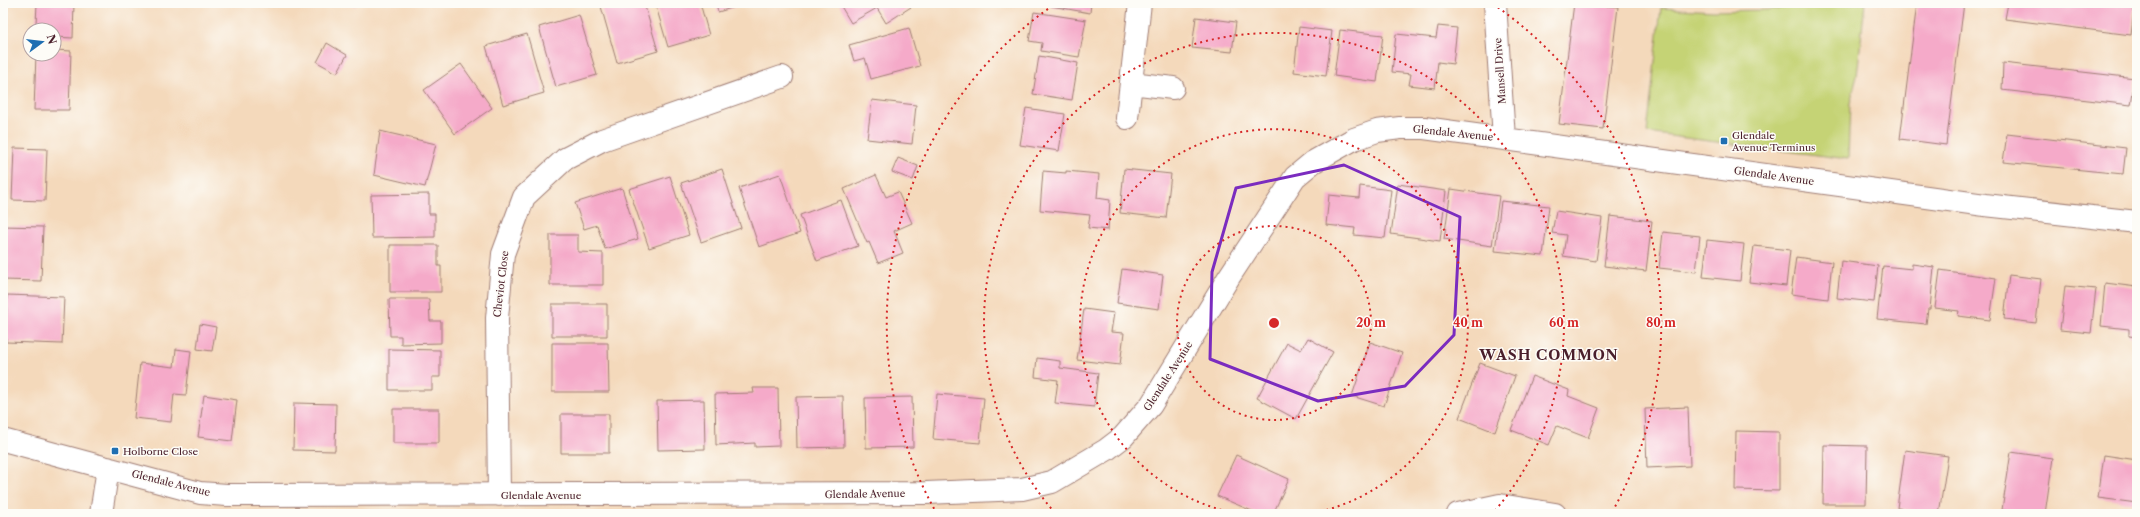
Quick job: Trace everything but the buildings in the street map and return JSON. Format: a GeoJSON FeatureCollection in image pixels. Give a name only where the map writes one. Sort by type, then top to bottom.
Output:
{"type":"FeatureCollection","features":[{"type":"Feature","properties":{"kind":"street"},"geometry":{"type":"LineString","coordinates":[[1127,118],[1140,3]]}},
{"type":"Feature","properties":{"kind":"street","name":"Mansell Drive"},"geometry":{"type":"LineString","coordinates":[[1495,3],[1504,138]]}},
{"type":"Feature","properties":{"kind":"street","name":"Cheviot Close"},"geometry":{"type":"LineString","coordinates":[[499,494],[497,318],[504,254],[524,197],[565,159],[602,140],[782,77]]}},
{"type":"Feature","properties":{"kind":"street"},"geometry":{"type":"LineString","coordinates":[[1131,83],[1173,88]]}},
{"type":"Feature","properties":{"kind":"street","name":"Glendale Avenue"},"geometry":{"type":"LineString","coordinates":[[3,440],[200,493],[227,496],[499,494],[729,505],[1022,489],[1052,482],[1106,450],[1123,437],[1152,405],[1228,277],[1279,198],[1295,177],[1312,162],[1354,139],[1377,131],[1400,128],[1424,128],[1504,138],[1977,204],[2137,222]]}},
{"type":"Feature","properties":{"kind":"street"},"geometry":{"type":"LineString","coordinates":[[101,514],[108,468]]}},
{"type":"Feature","properties":{"kind":"street"},"geometry":{"type":"LineString","coordinates":[[1458,514],[1500,505],[1556,514]]}},
{"type":"Feature","properties":{"kind":"highlighted area"},"geometry":{"type":"Polygon","coordinates":[[[1344,165],[1460,217],[1454,335],[1405,386],[1318,401],[1210,359],[1212,272],[1236,188],[1344,165]]]}},
{"type":"Feature","properties":{"kind":"green space"},"geometry":{"type":"Polygon","coordinates":[[[1803,3],[1865,3],[1857,76],[1850,103],[1848,159],[1647,133],[1661,8],[1714,11],[1763,10],[1778,9],[1803,3]]]}},
{"type":"Feature","properties":{"kind":"place","name":"Glendale Avenue Terminus"},"geometry":{"type":"Point","coordinates":[1724,141]}},
{"type":"Feature","properties":{"kind":"place","name":"Holborne Close"},"geometry":{"type":"Point","coordinates":[115,451]}},
{"type":"Feature","properties":{"kind":"district","name":"WASH COMMON"},"geometry":{"type":"Point","coordinates":[1549,355]}}]}
